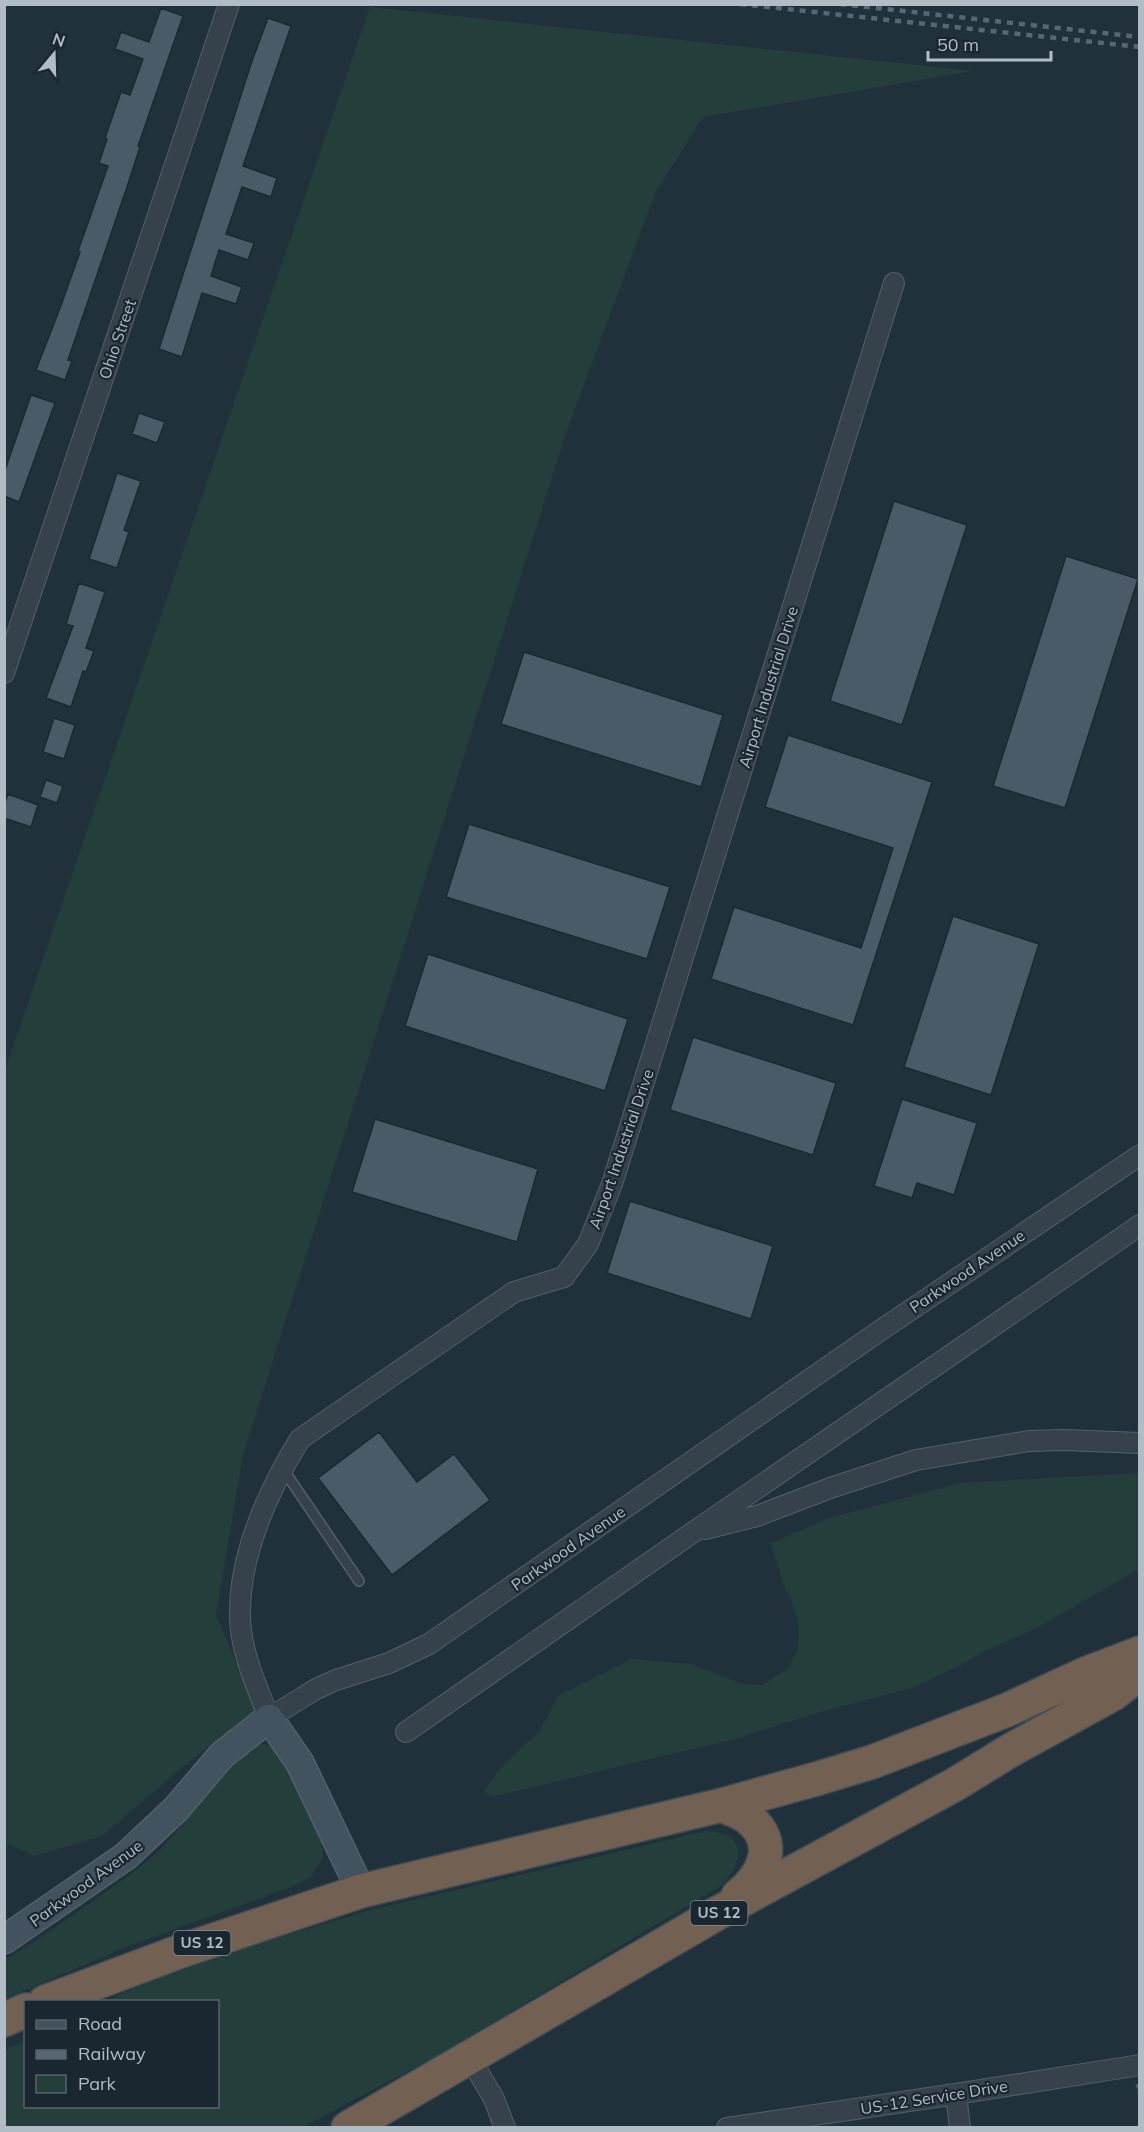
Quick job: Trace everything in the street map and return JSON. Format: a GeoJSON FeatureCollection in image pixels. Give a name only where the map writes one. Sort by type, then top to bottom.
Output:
{"type":"FeatureCollection","features":[{"type":"Feature","properties":{"kind":"highway","name":"US 12"},"geometry":{"type":"LineString","coordinates":[[48,2000],[180,1951],[362,1891],[722,1805],[872,1762],[1006,1710],[1085,1674],[1140,1653]]}},
{"type":"Feature","properties":{"kind":"highway","name":"US 12"},"geometry":{"type":"LineString","coordinates":[[348,2127],[716,1914],[954,1785],[1011,1750],[1113,1694],[1140,1672]]}},
{"type":"Feature","properties":{"kind":"highway"},"geometry":{"type":"LineString","coordinates":[[716,1914],[752,1884],[762,1870],[766,1848],[756,1825],[746,1816],[722,1805]]}},
{"type":"Feature","properties":{"kind":"highway"},"geometry":{"type":"LineString","coordinates":[[4,2020],[24,2011]]}},
{"type":"Feature","properties":{"kind":"street","name":"Ohio Street"},"geometry":{"type":"LineString","coordinates":[[4,673],[229,4]]}},
{"type":"Feature","properties":{"kind":"street","name":"Airport Industrial Drive"},"geometry":{"type":"LineString","coordinates":[[362,1891],[300,1763],[269,1718],[248,1662],[240,1618],[243,1574],[254,1537],[282,1468],[300,1439],[514,1292],[564,1277],[588,1244],[612,1184],[894,283]]}},
{"type":"Feature","properties":{"kind":"street","name":"Parkwood Avenue"},"geometry":{"type":"LineString","coordinates":[[4,1941],[126,1856],[176,1809],[222,1755],[269,1718],[316,1689],[389,1663],[429,1644],[891,1323],[1140,1155]]}},
{"type":"Feature","properties":{"kind":"street"},"geometry":{"type":"LineString","coordinates":[[406,1732],[1140,1225]]}},
{"type":"Feature","properties":{"kind":"street"},"geometry":{"type":"LineString","coordinates":[[692,1533],[757,1516],[833,1487],[916,1460],[1029,1441],[1083,1440],[1140,1443]]}},
{"type":"Feature","properties":{"kind":"street"},"geometry":{"type":"LineString","coordinates":[[470,2058],[494,2099],[505,2127]]}},
{"type":"Feature","properties":{"kind":"street","name":"US-12 Service Drive"},"geometry":{"type":"LineString","coordinates":[[727,2127],[752,2126],[956,2094],[1138,2074]]}},
{"type":"Feature","properties":{"kind":"street"},"geometry":{"type":"LineString","coordinates":[[956,2094],[960,2127]]}},
{"type":"Feature","properties":{"kind":"lane"},"geometry":{"type":"LineString","coordinates":[[282,1468],[359,1581]]}},
{"type":"Feature","properties":{"kind":"path"},"geometry":{"type":"LineString","coordinates":[[1138,2074],[1140,2097]]}},
{"type":"Feature","properties":{"kind":"green space"},"geometry":{"type":"Polygon","coordinates":[[[370,7],[973,71],[703,117],[655,193],[566,433],[243,1455],[216,1615],[256,1709],[175,1773],[102,1836],[34,1856],[5,1842],[5,1070],[370,7]]]}},
{"type":"Feature","properties":{"kind":"green space"},"geometry":{"type":"Polygon","coordinates":[[[1139,1473],[1139,1569],[1037,1628],[986,1650],[961,1665],[912,1688],[823,1711],[739,1738],[491,1797],[484,1790],[505,1763],[539,1732],[558,1696],[632,1659],[691,1664],[742,1684],[762,1685],[786,1670],[798,1651],[799,1625],[791,1599],[783,1584],[771,1543],[830,1518],[960,1483],[1139,1473]]]}},
{"type":"Feature","properties":{"kind":"green space"},"geometry":{"type":"Polygon","coordinates":[[[272,1745],[280,1750],[320,1829],[323,1858],[311,1877],[291,1887],[126,1947],[5,1999],[5,1960],[130,1875],[161,1849],[240,1758],[253,1746],[272,1745]]]}},
{"type":"Feature","properties":{"kind":"green space"},"geometry":{"type":"Polygon","coordinates":[[[706,1831],[729,1837],[738,1849],[735,1866],[722,1885],[442,2053],[303,2127],[5,2127],[4,2051],[24,2041],[24,2108],[219,2108],[219,2000],[109,2000],[177,1968],[371,1910],[706,1831]]]}},
{"type":"Feature","properties":{"kind":"building"},"geometry":{"type":"Polygon","coordinates":[[[161,8],[183,16],[68,360],[72,361],[65,380],[36,370],[80,252],[78,251],[108,166],[99,163],[107,139],[105,138],[121,92],[130,95],[143,59],[115,49],[121,32],[149,42],[161,8]]]}},
{"type":"Feature","properties":{"kind":"building"},"geometry":{"type":"Polygon","coordinates":[[[268,18],[291,26],[243,166],[277,178],[271,197],[242,187],[226,234],[254,243],[248,260],[219,250],[211,276],[242,287],[236,304],[202,293],[182,357],[159,349],[268,18]]]}},
{"type":"Feature","properties":{"kind":"building"},"geometry":{"type":"Polygon","coordinates":[[[31,395],[55,403],[19,502],[4,496],[4,473],[31,395]]]}},
{"type":"Feature","properties":{"kind":"building"},"geometry":{"type":"Polygon","coordinates":[[[139,413],[165,422],[157,443],[132,434],[139,413]]]}},
{"type":"Feature","properties":{"kind":"building"},"geometry":{"type":"Polygon","coordinates":[[[117,473],[141,481],[124,530],[129,532],[117,568],[89,559],[117,473]]]}},
{"type":"Feature","properties":{"kind":"building"},"geometry":{"type":"Polygon","coordinates":[[[894,501],[967,525],[902,725],[830,701],[894,501]]]}},
{"type":"Feature","properties":{"kind":"building"},"geometry":{"type":"Polygon","coordinates":[[[1066,556],[1138,579],[1065,808],[993,786],[1066,556]]]}},
{"type":"Feature","properties":{"kind":"building"},"geometry":{"type":"Polygon","coordinates":[[[79,583],[105,592],[86,648],[94,651],[86,672],[83,671],[71,707],[46,698],[73,626],[66,624],[79,583]]]}},
{"type":"Feature","properties":{"kind":"building"},"geometry":{"type":"Polygon","coordinates":[[[524,652],[723,715],[701,787],[501,724],[524,652]]]}},
{"type":"Feature","properties":{"kind":"building"},"geometry":{"type":"Polygon","coordinates":[[[54,718],[75,725],[64,759],[43,752],[54,718]]]}},
{"type":"Feature","properties":{"kind":"building"},"geometry":{"type":"Polygon","coordinates":[[[788,735],[932,782],[853,1025],[711,979],[734,907],[861,948],[893,848],[765,807],[788,735]]]}},
{"type":"Feature","properties":{"kind":"building"},"geometry":{"type":"Polygon","coordinates":[[[46,780],[63,786],[57,803],[40,797],[46,780]]]}},
{"type":"Feature","properties":{"kind":"building"},"geometry":{"type":"Polygon","coordinates":[[[8,794],[38,805],[31,827],[4,818],[4,806],[8,794]]]}},
{"type":"Feature","properties":{"kind":"building"},"geometry":{"type":"Polygon","coordinates":[[[469,824],[670,887],[647,959],[446,897],[469,824]]]}},
{"type":"Feature","properties":{"kind":"building"},"geometry":{"type":"Polygon","coordinates":[[[953,916],[1039,944],[991,1095],[904,1067],[953,916]]]}},
{"type":"Feature","properties":{"kind":"building"},"geometry":{"type":"Polygon","coordinates":[[[428,954],[628,1019],[605,1091],[405,1026],[428,954]]]}},
{"type":"Feature","properties":{"kind":"building"},"geometry":{"type":"Polygon","coordinates":[[[693,1037],[836,1083],[813,1155],[670,1110],[693,1037]]]}},
{"type":"Feature","properties":{"kind":"building"},"geometry":{"type":"Polygon","coordinates":[[[902,1099],[977,1123],[954,1195],[917,1183],[912,1198],[874,1186],[902,1099]]]}},
{"type":"Feature","properties":{"kind":"building"},"geometry":{"type":"Polygon","coordinates":[[[375,1119],[538,1169],[517,1242],[352,1192],[375,1119]]]}},
{"type":"Feature","properties":{"kind":"building"},"geometry":{"type":"Polygon","coordinates":[[[630,1201],[773,1246],[751,1319],[607,1273],[630,1201]]]}},
{"type":"Feature","properties":{"kind":"building"},"geometry":{"type":"Polygon","coordinates":[[[379,1432],[417,1482],[454,1454],[490,1500],[392,1575],[318,1478],[379,1432]]]}},
{"type":"Feature","properties":{"kind":"railway"},"geometry":{"type":"LineString","coordinates":[[740,4],[1140,47]]}},
{"type":"Feature","properties":{"kind":"railway"},"geometry":{"type":"LineString","coordinates":[[840,4],[1140,37]]}}]}
